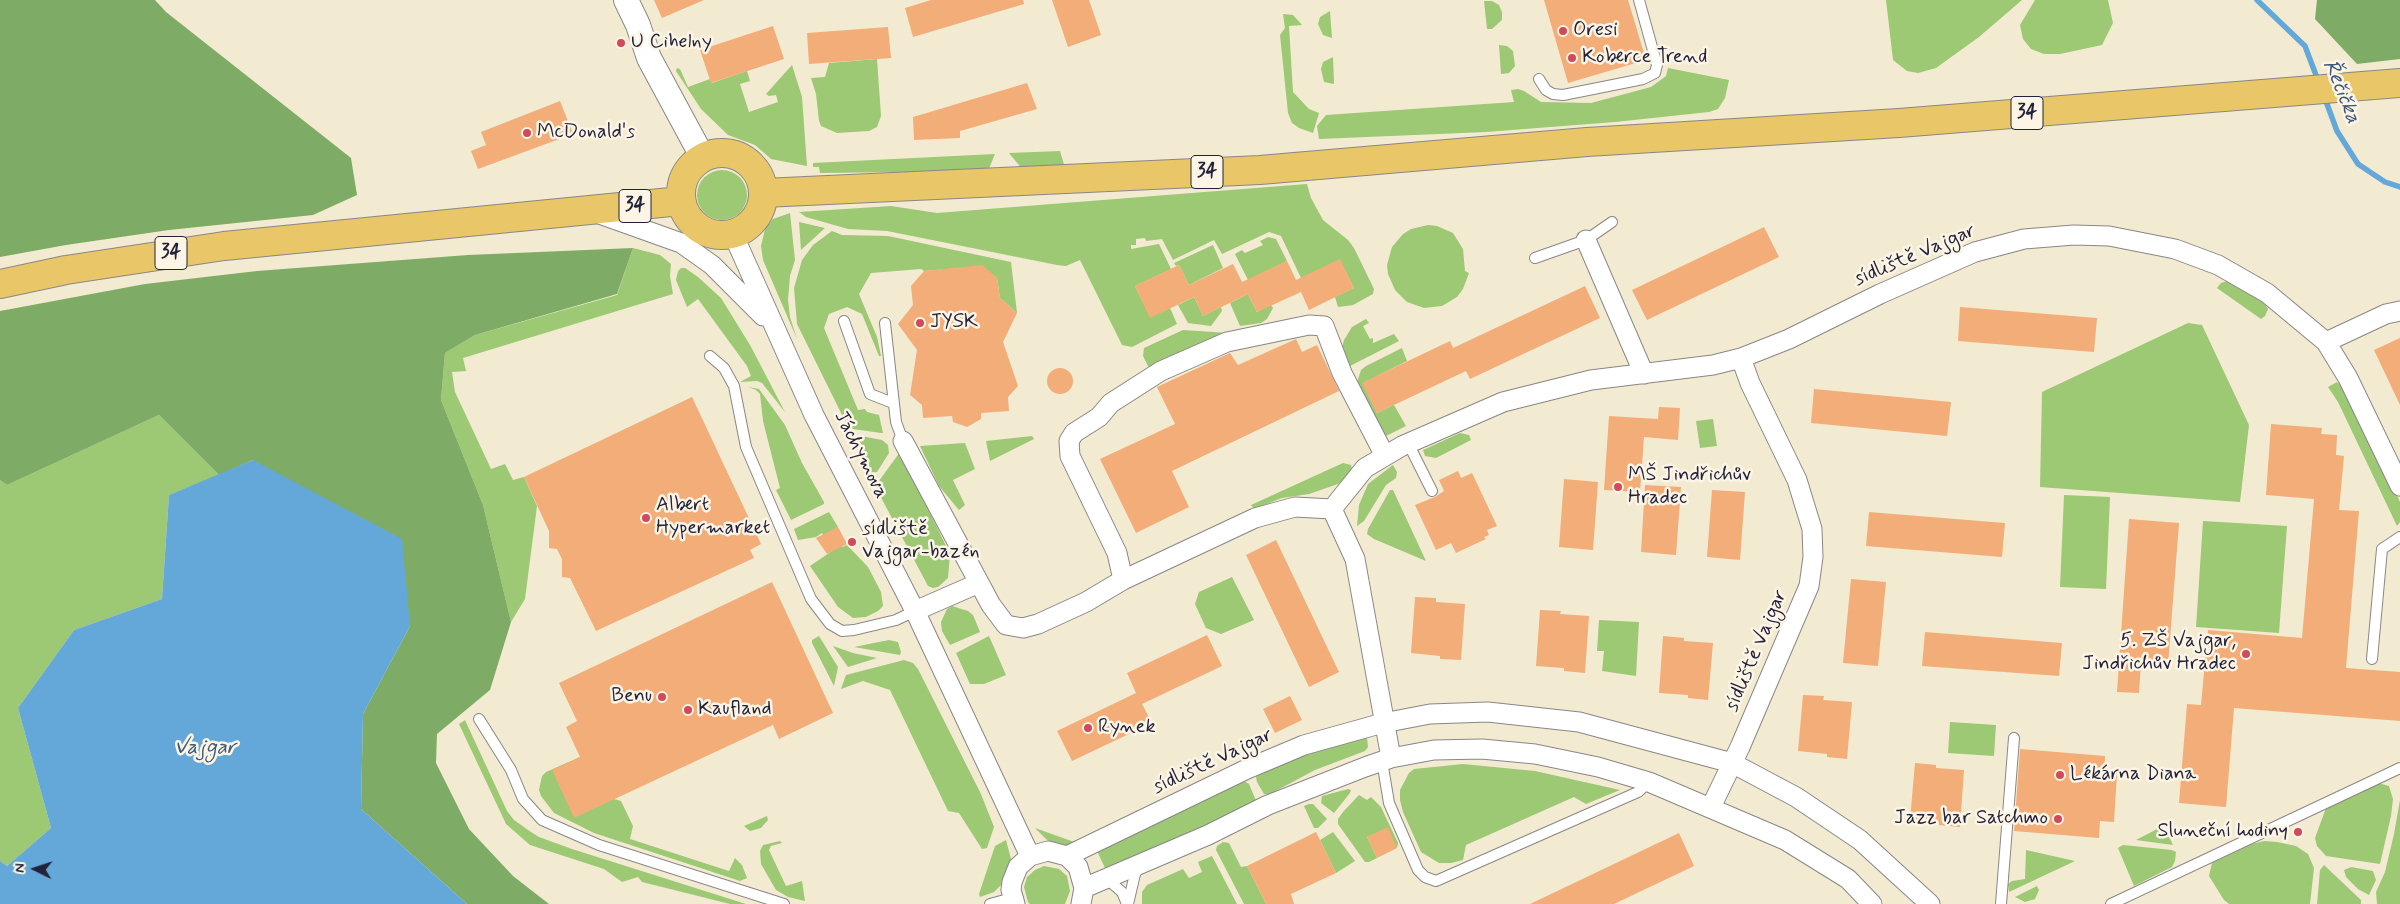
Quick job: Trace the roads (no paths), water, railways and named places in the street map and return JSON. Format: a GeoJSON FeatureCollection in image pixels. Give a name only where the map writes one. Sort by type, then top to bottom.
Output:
{"type":"FeatureCollection","features":[{"type":"Feature","properties":{"kind":"main road","name":"34"},"geometry":{"type":"LineString","coordinates":[[763,193],[1260,170],[1587,142],[1899,123],[2400,83]]}},
{"type":"Feature","properties":{"kind":"main road"},"geometry":{"type":"LineString","coordinates":[[703,158],[726,154],[737,156],[748,162],[756,171],[763,193],[761,207],[755,219],[745,228],[733,234]]}},
{"type":"Feature","properties":{"kind":"main road","name":"34"},"geometry":{"type":"LineString","coordinates":[[703,158],[688,172],[681,190],[681,201],[691,222],[699,229],[710,234],[733,234]]}},
{"type":"Feature","properties":{"kind":"main road","name":"34"},"geometry":{"type":"LineString","coordinates":[[0,284],[85,267],[224,246],[681,201]]}},
{"type":"Feature","properties":{"kind":"street"},"geometry":{"type":"LineString","coordinates":[[626,0],[638,25],[649,58],[703,158]]}},
{"type":"Feature","properties":{"kind":"street"},"geometry":{"type":"LineString","coordinates":[[588,210],[681,243],[719,271],[772,324]]}},
{"type":"Feature","properties":{"kind":"street","name":"Jáchymova"},"geometry":{"type":"LineString","coordinates":[[733,234],[814,416],[915,611],[1030,856]]}},
{"type":"Feature","properties":{"kind":"street","name":"sídliště Vajgar"},"geometry":{"type":"LineString","coordinates":[[1332,509],[1365,468],[1408,443],[1504,402],[1590,380],[1713,365],[1741,358],[1789,339],[1880,294],[1975,252],[2024,239],[2074,235],[2109,236],[2175,249],[2218,265],[2267,294],[2326,342]]}},
{"type":"Feature","properties":{"kind":"street"},"geometry":{"type":"LineString","coordinates":[[1586,240],[1644,374]]}},
{"type":"Feature","properties":{"kind":"street"},"geometry":{"type":"LineString","coordinates":[[2400,311],[2386,314],[2326,342],[2348,378],[2400,486]]}},
{"type":"Feature","properties":{"kind":"street"},"geometry":{"type":"LineString","coordinates":[[1123,580],[1117,553],[1070,456],[1069,441],[1074,433],[1099,417],[1111,403],[1161,371],[1227,342],[1309,325],[1324,326],[1342,373],[1385,456]]}},
{"type":"Feature","properties":{"kind":"street","name":"sídliště Vajgar"},"geometry":{"type":"LineString","coordinates":[[1710,807],[1732,763],[1809,586],[1813,557],[1812,529],[1797,480],[1750,383],[1741,358]]}},
{"type":"Feature","properties":{"kind":"street"},"geometry":{"type":"LineString","coordinates":[[903,441],[991,605],[1006,625],[1023,628],[1038,624],[1086,602],[1123,580],[1255,518],[1295,507],[1332,509],[1356,559],[1383,722],[1386,760]]}},
{"type":"Feature","properties":{"kind":"street"},"geometry":{"type":"LineString","coordinates":[[915,611],[979,583]]}},
{"type":"Feature","properties":{"kind":"street","name":"sídliště Vajgar"},"geometry":{"type":"LineString","coordinates":[[1067,856],[1246,768],[1304,745],[1383,722],[1430,714],[1488,712],[1541,716],[1630,734],[1732,763],[1796,797],[1860,840],[1930,904]]}},
{"type":"Feature","properties":{"kind":"street"},"geometry":{"type":"LineString","coordinates":[[1083,896],[1107,879],[1268,805],[1386,760],[1434,750],[1482,749],[1526,753],[1598,767],[1649,782],[1785,840],[1848,880],[1872,904]]}},
{"type":"Feature","properties":{"kind":"street"},"geometry":{"type":"LineString","coordinates":[[1014,901],[1011,890],[1014,874],[1023,861],[1030,856],[1048,851],[1067,856],[1081,873],[1083,896]]}},
{"type":"Feature","properties":{"kind":"lane"},"geometry":{"type":"LineString","coordinates":[[1538,80],[1546,90],[1553,94],[1563,95],[1643,79],[1655,73],[1657,65],[1639,0]]}},
{"type":"Feature","properties":{"kind":"lane"},"geometry":{"type":"LineString","coordinates":[[1535,258],[1586,240],[1612,222]]}},
{"type":"Feature","properties":{"kind":"lane"},"geometry":{"type":"LineString","coordinates":[[844,321],[870,394],[893,403]]}},
{"type":"Feature","properties":{"kind":"lane"},"geometry":{"type":"LineString","coordinates":[[885,323],[893,403],[896,422],[903,441]]}},
{"type":"Feature","properties":{"kind":"lane"},"geometry":{"type":"LineString","coordinates":[[710,356],[724,368],[734,386],[746,447],[811,599],[830,624],[842,631],[854,630],[881,624],[915,611]]}},
{"type":"Feature","properties":{"kind":"lane"},"geometry":{"type":"LineString","coordinates":[[1408,443],[1432,491]]}},
{"type":"Feature","properties":{"kind":"lane"},"geometry":{"type":"LineString","coordinates":[[2372,659],[2382,549],[2400,537]]}},
{"type":"Feature","properties":{"kind":"lane"},"geometry":{"type":"LineString","coordinates":[[479,719],[511,770],[524,799],[542,820],[599,845],[784,904]]}},
{"type":"Feature","properties":{"kind":"lane"},"geometry":{"type":"LineString","coordinates":[[2001,904],[2014,738]]}},
{"type":"Feature","properties":{"kind":"lane"},"geometry":{"type":"LineString","coordinates":[[1386,760],[1389,803],[1418,870],[1425,877],[1436,881],[1638,792],[1649,782]]}},
{"type":"Feature","properties":{"kind":"lane"},"geometry":{"type":"LineString","coordinates":[[2111,904],[2400,768]]}},
{"type":"Feature","properties":{"kind":"lane"},"geometry":{"type":"LineString","coordinates":[[1127,904],[1135,874],[1140,865]]}},
{"type":"Feature","properties":{"kind":"lane"},"geometry":{"type":"LineString","coordinates":[[1107,879],[1122,892],[1127,904]]}},
{"type":"Feature","properties":{"kind":"lane"},"geometry":{"type":"LineString","coordinates":[[990,904],[1014,901]]}},
{"type":"Feature","properties":{"kind":"water","name":"Vajgar"},"geometry":{"type":"Polygon","coordinates":[[[253,460],[402,539],[410,626],[363,714],[361,809],[467,904],[0,904],[0,861],[7,866],[51,828],[18,708],[74,630],[162,599],[169,495],[253,460]]]}},
{"type":"Feature","properties":{"kind":"waterway","name":"Řečička"},"geometry":{"type":"LineString","coordinates":[[2257,0],[2305,46],[2319,83]]}},
{"type":"Feature","properties":{"kind":"waterway","name":"Řečička"},"geometry":{"type":"LineString","coordinates":[[2324,96],[2337,131],[2358,164],[2385,182],[2400,187]]}},
{"type":"Feature","properties":{"kind":"place","name":"Oresi"},"geometry":{"type":"Point","coordinates":[1563,31]}},
{"type":"Feature","properties":{"kind":"place","name":"U Cihelny"},"geometry":{"type":"Point","coordinates":[621,43]}},
{"type":"Feature","properties":{"kind":"place","name":"Koberce Trend"},"geometry":{"type":"Point","coordinates":[1572,58]}},
{"type":"Feature","properties":{"kind":"place","name":"McDonald's"},"geometry":{"type":"Point","coordinates":[527,133]}},
{"type":"Feature","properties":{"kind":"place","name":"JYSK"},"geometry":{"type":"Point","coordinates":[920,323]}},
{"type":"Feature","properties":{"kind":"place","name":"MŠ Jindřichův Hradec"},"geometry":{"type":"Point","coordinates":[1618,487]}},
{"type":"Feature","properties":{"kind":"place","name":"Albert Hypermarket"},"geometry":{"type":"Point","coordinates":[646,518]}},
{"type":"Feature","properties":{"kind":"place","name":"sídliště Vajgar-bazén"},"geometry":{"type":"Point","coordinates":[852,542]}},
{"type":"Feature","properties":{"kind":"place","name":"5. ZŠ Vajgar, Jindřichův Hradec"},"geometry":{"type":"Point","coordinates":[2246,654]}},
{"type":"Feature","properties":{"kind":"place","name":"Benu"},"geometry":{"type":"Point","coordinates":[662,697]}},
{"type":"Feature","properties":{"kind":"place","name":"Kaufland"},"geometry":{"type":"Point","coordinates":[688,710]}},
{"type":"Feature","properties":{"kind":"place","name":"Rynek"},"geometry":{"type":"Point","coordinates":[1088,728]}},
{"type":"Feature","properties":{"kind":"place","name":"Lékárna Diana"},"geometry":{"type":"Point","coordinates":[2060,775]}},
{"type":"Feature","properties":{"kind":"place","name":"Jazz bar Satchmo"},"geometry":{"type":"Point","coordinates":[2058,819]}},
{"type":"Feature","properties":{"kind":"place","name":"Sluneční hodiny"},"geometry":{"type":"Point","coordinates":[2298,832]}}]}
